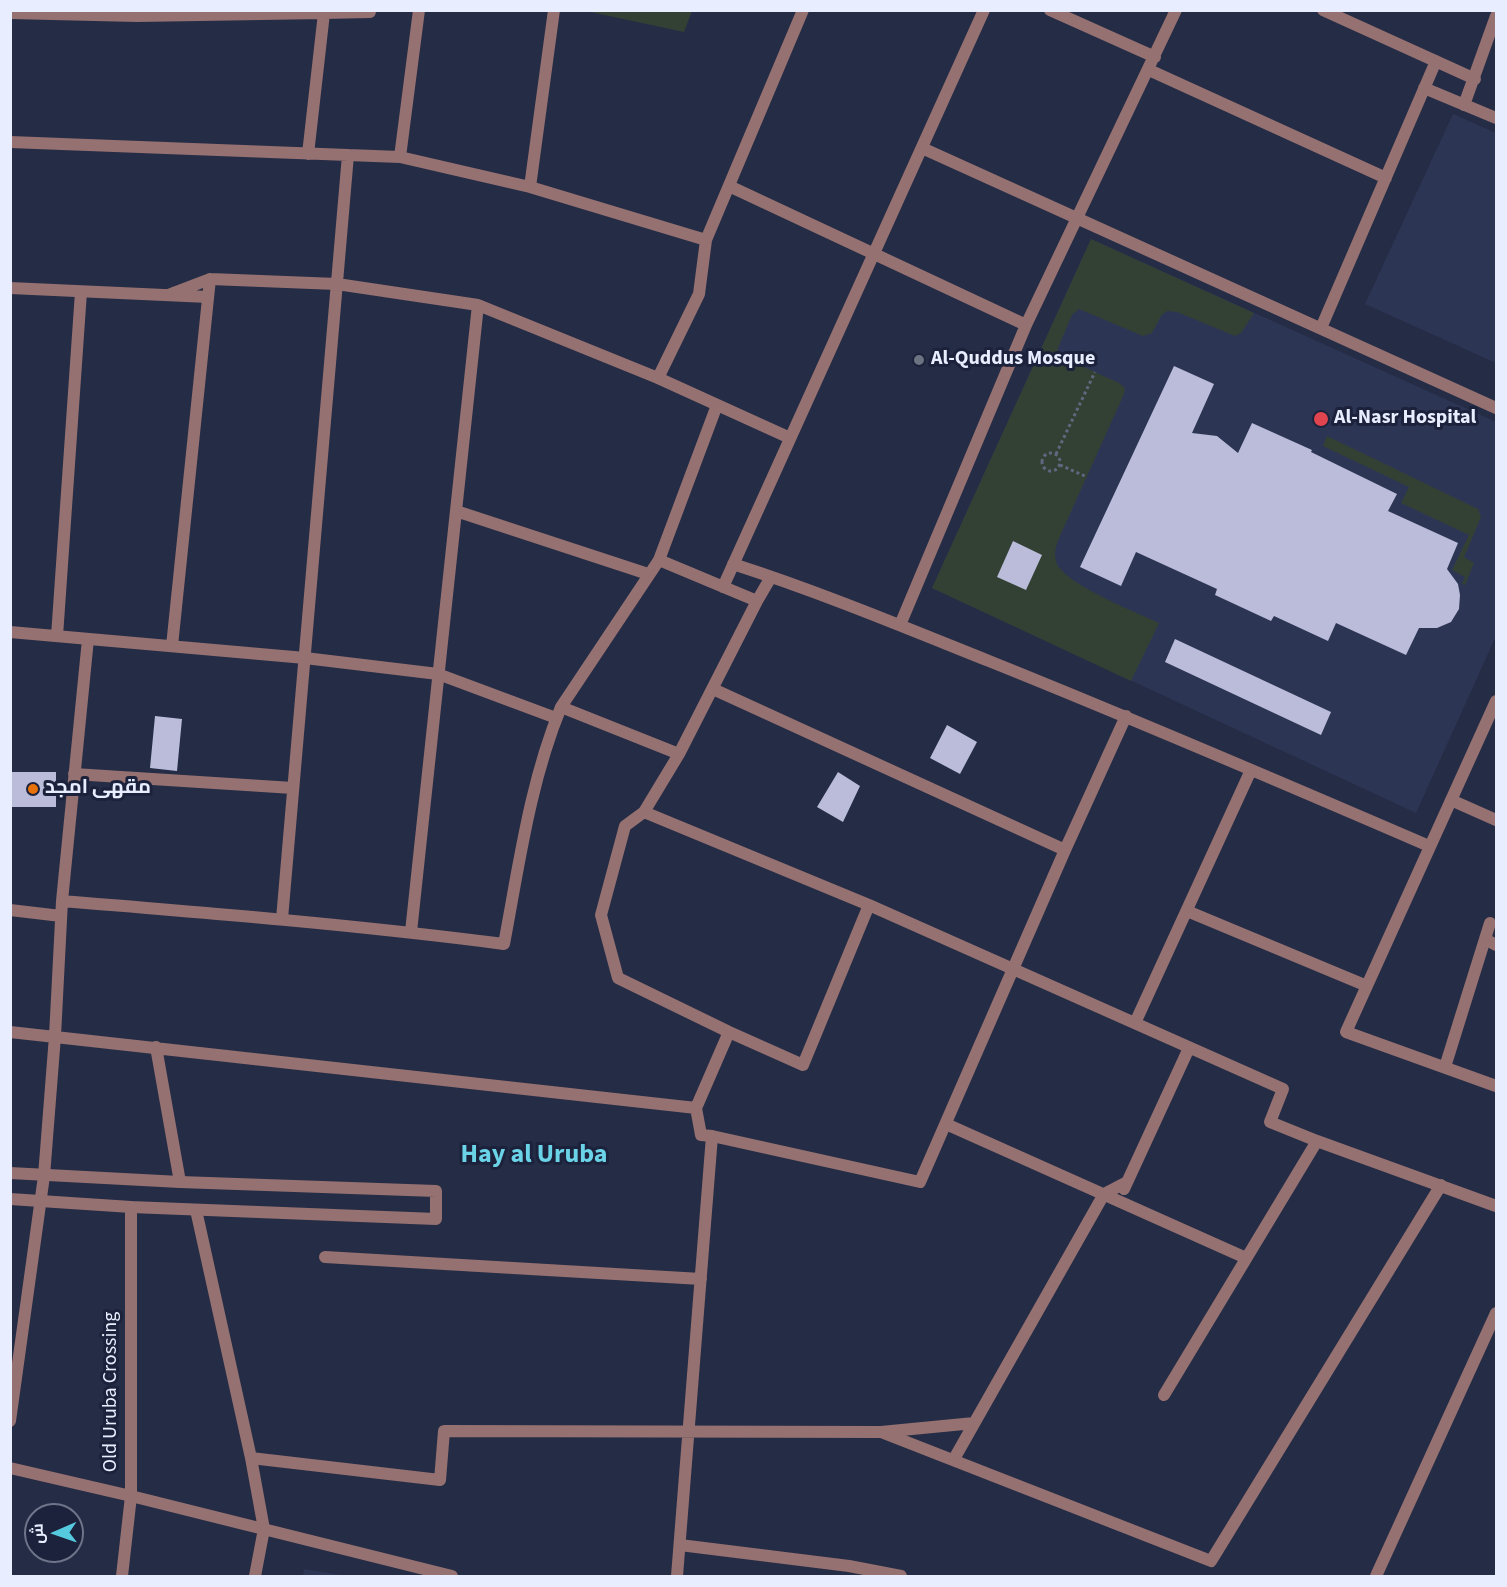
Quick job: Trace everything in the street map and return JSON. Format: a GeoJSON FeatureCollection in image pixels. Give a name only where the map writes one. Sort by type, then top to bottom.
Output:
{"type":"FeatureCollection","features":[{"type":"Feature","properties":{"kind":"street"},"geometry":{"type":"LineString","coordinates":[[400,157],[419,10]]}},
{"type":"Feature","properties":{"kind":"street"},"geometry":{"type":"LineString","coordinates":[[530,187],[554,10]]}},
{"type":"Feature","properties":{"kind":"street"},"geometry":{"type":"LineString","coordinates":[[658,378],[699,294],[706,240],[803,10]]}},
{"type":"Feature","properties":{"kind":"street"},"geometry":{"type":"LineString","coordinates":[[723,586],[984,10]]}},
{"type":"Feature","properties":{"kind":"street"},"geometry":{"type":"LineString","coordinates":[[1050,10],[1155,57]]}},
{"type":"Feature","properties":{"kind":"street"},"geometry":{"type":"LineString","coordinates":[[900,625],[1026,326],[1176,10]]}},
{"type":"Feature","properties":{"kind":"street"},"geometry":{"type":"LineString","coordinates":[[1323,10],[1349,16],[1475,79]]}},
{"type":"Feature","properties":{"kind":"street"},"geometry":{"type":"LineString","coordinates":[[11,12],[370,12]]}},
{"type":"Feature","properties":{"kind":"street"},"geometry":{"type":"LineString","coordinates":[[308,154],[324,13]]}},
{"type":"Feature","properties":{"kind":"street"},"geometry":{"type":"LineString","coordinates":[[1464,105],[1497,16]]}},
{"type":"Feature","properties":{"kind":"street"},"geometry":{"type":"LineString","coordinates":[[1321,328],[1436,61]]}},
{"type":"Feature","properties":{"kind":"street"},"geometry":{"type":"LineString","coordinates":[[1149,70],[1386,178]]}},
{"type":"Feature","properties":{"kind":"street"},"geometry":{"type":"LineString","coordinates":[[1424,88],[1497,118]]}},
{"type":"Feature","properties":{"kind":"street"},"geometry":{"type":"LineString","coordinates":[[10,142],[400,157],[530,187],[706,240]]}},
{"type":"Feature","properties":{"kind":"street"},"geometry":{"type":"LineString","coordinates":[[921,148],[1497,408]]}},
{"type":"Feature","properties":{"kind":"street"},"geometry":{"type":"LineString","coordinates":[[282,919],[348,155]]}},
{"type":"Feature","properties":{"kind":"street"},"geometry":{"type":"LineString","coordinates":[[729,186],[1026,326]]}},
{"type":"Feature","properties":{"kind":"street"},"geometry":{"type":"LineString","coordinates":[[168,295],[210,279],[337,284],[478,305],[658,378],[790,438]]}},
{"type":"Feature","properties":{"kind":"street"},"geometry":{"type":"LineString","coordinates":[[172,646],[210,279]]}},
{"type":"Feature","properties":{"kind":"street"},"geometry":{"type":"LineString","coordinates":[[10,288],[208,297]]}},
{"type":"Feature","properties":{"kind":"street"},"geometry":{"type":"LineString","coordinates":[[57,636],[81,292]]}},
{"type":"Feature","properties":{"kind":"street"},"geometry":{"type":"LineString","coordinates":[[411,932],[478,305]]}},
{"type":"Feature","properties":{"kind":"street"},"geometry":{"type":"LineString","coordinates":[[62,901],[282,919],[504,944],[538,775],[558,712],[659,560],[717,405]]}},
{"type":"Feature","properties":{"kind":"street"},"geometry":{"type":"LineString","coordinates":[[456,511],[648,574]]}},
{"type":"Feature","properties":{"kind":"street"},"geometry":{"type":"LineString","coordinates":[[659,560],[757,601]]}},
{"type":"Feature","properties":{"kind":"street"},"geometry":{"type":"LineString","coordinates":[[733,564],[900,625],[1126,716],[1429,846]]}},
{"type":"Feature","properties":{"kind":"street"},"geometry":{"type":"LineString","coordinates":[[771,577],[679,754],[644,812],[625,826],[601,915],[618,978],[802,1065],[869,905]]}},
{"type":"Feature","properties":{"kind":"street"},"geometry":{"type":"LineString","coordinates":[[10,632],[305,658],[438,674],[679,754]]}},
{"type":"Feature","properties":{"kind":"street"},"geometry":{"type":"LineString","coordinates":[[10,1421],[44,1176],[55,1036],[62,901],[88,639]]}},
{"type":"Feature","properties":{"kind":"street"},"geometry":{"type":"LineString","coordinates":[[713,689],[1065,850]]}},
{"type":"Feature","properties":{"kind":"street"},"geometry":{"type":"LineString","coordinates":[[1496,704],[1429,846],[1346,1032],[1497,1086]]}},
{"type":"Feature","properties":{"kind":"street"},"geometry":{"type":"LineString","coordinates":[[729,1032],[696,1108],[701,1135],[920,1182],[1012,969],[1126,716]]}},
{"type":"Feature","properties":{"kind":"street"},"geometry":{"type":"LineString","coordinates":[[1135,1023],[1251,770]]}},
{"type":"Feature","properties":{"kind":"street"},"geometry":{"type":"LineString","coordinates":[[74,774],[293,788]]}},
{"type":"Feature","properties":{"kind":"street"},"geometry":{"type":"LineString","coordinates":[[1451,800],[1497,820]]}},
{"type":"Feature","properties":{"kind":"street"},"geometry":{"type":"LineString","coordinates":[[644,812],[869,905],[1283,1089],[1270,1122],[1497,1206]]}},
{"type":"Feature","properties":{"kind":"street"},"geometry":{"type":"LineString","coordinates":[[10,910],[61,916]]}},
{"type":"Feature","properties":{"kind":"street"},"geometry":{"type":"LineString","coordinates":[[1187,911],[1367,986]]}},
{"type":"Feature","properties":{"kind":"street"},"geometry":{"type":"LineString","coordinates":[[1445,1067],[1491,942],[1490,923]]}},
{"type":"Feature","properties":{"kind":"street"},"geometry":{"type":"LineString","coordinates":[[10,1032],[696,1108]]}},
{"type":"Feature","properties":{"kind":"street"},"geometry":{"type":"LineString","coordinates":[[156,1047],[180,1182]]}},
{"type":"Feature","properties":{"kind":"street"},"geometry":{"type":"LineString","coordinates":[[1118,1201],[1189,1048]]}},
{"type":"Feature","properties":{"kind":"street"},"geometry":{"type":"LineString","coordinates":[[946,1124],[1246,1258]]}},
{"type":"Feature","properties":{"kind":"street"},"geometry":{"type":"LineString","coordinates":[[677,1576],[712,1136]]}},
{"type":"Feature","properties":{"kind":"street"},"geometry":{"type":"LineString","coordinates":[[1164,1395],[1317,1141]]}},
{"type":"Feature","properties":{"kind":"street"},"geometry":{"type":"LineString","coordinates":[[10,1173],[180,1182],[436,1191],[436,1219],[131,1207],[10,1199]]}},
{"type":"Feature","properties":{"kind":"street"},"geometry":{"type":"LineString","coordinates":[[954,1459],[1104,1194],[1127,1182]]}},
{"type":"Feature","properties":{"kind":"street"},"geometry":{"type":"LineString","coordinates":[[881,1432],[1211,1561],[1441,1185]]}},
{"type":"Feature","properties":{"kind":"street","name":"Old Uruba Crossing"},"geometry":{"type":"LineString","coordinates":[[122,1576],[131,1496],[131,1207]]}},
{"type":"Feature","properties":{"kind":"street"},"geometry":{"type":"LineString","coordinates":[[196,1210],[251,1458],[264,1529],[255,1576]]}},
{"type":"Feature","properties":{"kind":"street"},"geometry":{"type":"LineString","coordinates":[[325,1257],[700,1279]]}},
{"type":"Feature","properties":{"kind":"street"},"geometry":{"type":"LineString","coordinates":[[1376,1576],[1497,1313]]}},
{"type":"Feature","properties":{"kind":"street"},"geometry":{"type":"LineString","coordinates":[[251,1458],[440,1480],[444,1431],[881,1432],[974,1423]]}},
{"type":"Feature","properties":{"kind":"street"},"geometry":{"type":"LineString","coordinates":[[10,1468],[452,1576]]}},
{"type":"Feature","properties":{"kind":"street"},"geometry":{"type":"LineString","coordinates":[[680,1545],[849,1566],[901,1576]]}},
{"type":"Feature","properties":{"kind":"path"},"geometry":{"type":"LineString","coordinates":[[1056,454],[1095,372]]}},
{"type":"Feature","properties":{"kind":"path"},"geometry":{"type":"LineString","coordinates":[[1056,454],[1060,459],[1060,465],[1051,471],[1044,466],[1042,461],[1045,455],[1056,454]]}},
{"type":"Feature","properties":{"kind":"path"},"geometry":{"type":"LineString","coordinates":[[1060,465],[1087,477]]}},
{"type":"Feature","properties":{"kind":"shaded area"},"geometry":{"type":"Polygon","coordinates":[[[1453,114],[1496,133],[1496,363],[1365,304],[1453,114]]]}},
{"type":"Feature","properties":{"kind":"shaded area"},"geometry":{"type":"Polygon","coordinates":[[[1091,239],[1496,422],[1496,636],[1416,813],[932,588],[1091,239]]]}},
{"type":"Feature","properties":{"kind":"shaded area"},"geometry":{"type":"Polygon","coordinates":[[[304,1569],[348,1576],[303,1576],[304,1569]]]}},
{"type":"Feature","properties":{"kind":"green space"},"geometry":{"type":"Polygon","coordinates":[[[692,10],[684,32],[586,11],[692,10]]]}},
{"type":"Feature","properties":{"kind":"green space"},"geometry":{"type":"Polygon","coordinates":[[[1091,239],[1254,313],[1241,333],[1235,336],[1177,312],[1167,311],[1161,316],[1152,333],[1143,336],[1079,309],[1072,315],[1058,348],[1062,357],[1119,383],[1125,388],[1056,546],[1055,553],[1057,564],[1074,581],[1159,623],[1131,681],[932,588],[1091,239]]]}},
{"type":"Feature","properties":{"kind":"green space"},"geometry":{"type":"Polygon","coordinates":[[[1327,436],[1478,509],[1481,517],[1464,557],[1474,563],[1465,585],[1462,584],[1465,577],[1452,570],[1469,535],[1401,503],[1409,487],[1323,446],[1327,436]]]}},
{"type":"Feature","properties":{"kind":"building"},"geometry":{"type":"Polygon","coordinates":[[[1174,366],[1214,384],[1192,433],[1217,436],[1238,453],[1252,423],[1312,450],[1311,452],[1397,494],[1388,511],[1458,543],[1447,569],[1458,584],[1460,595],[1459,609],[1451,622],[1437,628],[1419,628],[1406,655],[1336,623],[1328,641],[1274,616],[1271,621],[1215,595],[1217,589],[1136,552],[1121,586],[1080,567],[1174,366]]]}},
{"type":"Feature","properties":{"kind":"building"},"geometry":{"type":"Polygon","coordinates":[[[1013,541],[1042,555],[1026,590],[997,577],[1013,541]]]}},
{"type":"Feature","properties":{"kind":"building"},"geometry":{"type":"Polygon","coordinates":[[[1175,639],[1331,712],[1321,735],[1165,662],[1175,639]]]}},
{"type":"Feature","properties":{"kind":"building"},"geometry":{"type":"Polygon","coordinates":[[[155,716],[182,719],[177,771],[150,768],[155,716]]]}},
{"type":"Feature","properties":{"kind":"building"},"geometry":{"type":"Polygon","coordinates":[[[947,725],[977,742],[960,774],[930,758],[947,725]]]}},
{"type":"Feature","properties":{"kind":"building","name":"مقهى امجد"},"geometry":{"type":"Polygon","coordinates":[[[10,772],[56,772],[56,807],[10,807],[10,772]]]}},
{"type":"Feature","properties":{"kind":"building"},"geometry":{"type":"Polygon","coordinates":[[[838,772],[860,786],[843,822],[817,807],[838,772]]]}},
{"type":"Feature","properties":{"kind":"place","name":"Al-Quddus Mosque"},"geometry":{"type":"Point","coordinates":[919,360]}},
{"type":"Feature","properties":{"kind":"place","name":"Al-Nasr Hospital"},"geometry":{"type":"Point","coordinates":[1321,419]}},
{"type":"Feature","properties":{"kind":"place","name":"مقهى امجد"},"geometry":{"type":"Point","coordinates":[33,789]}},
{"type":"Feature","properties":{"kind":"district","name":"Hay al Uruba"},"geometry":{"type":"Point","coordinates":[534,1156]}}]}
